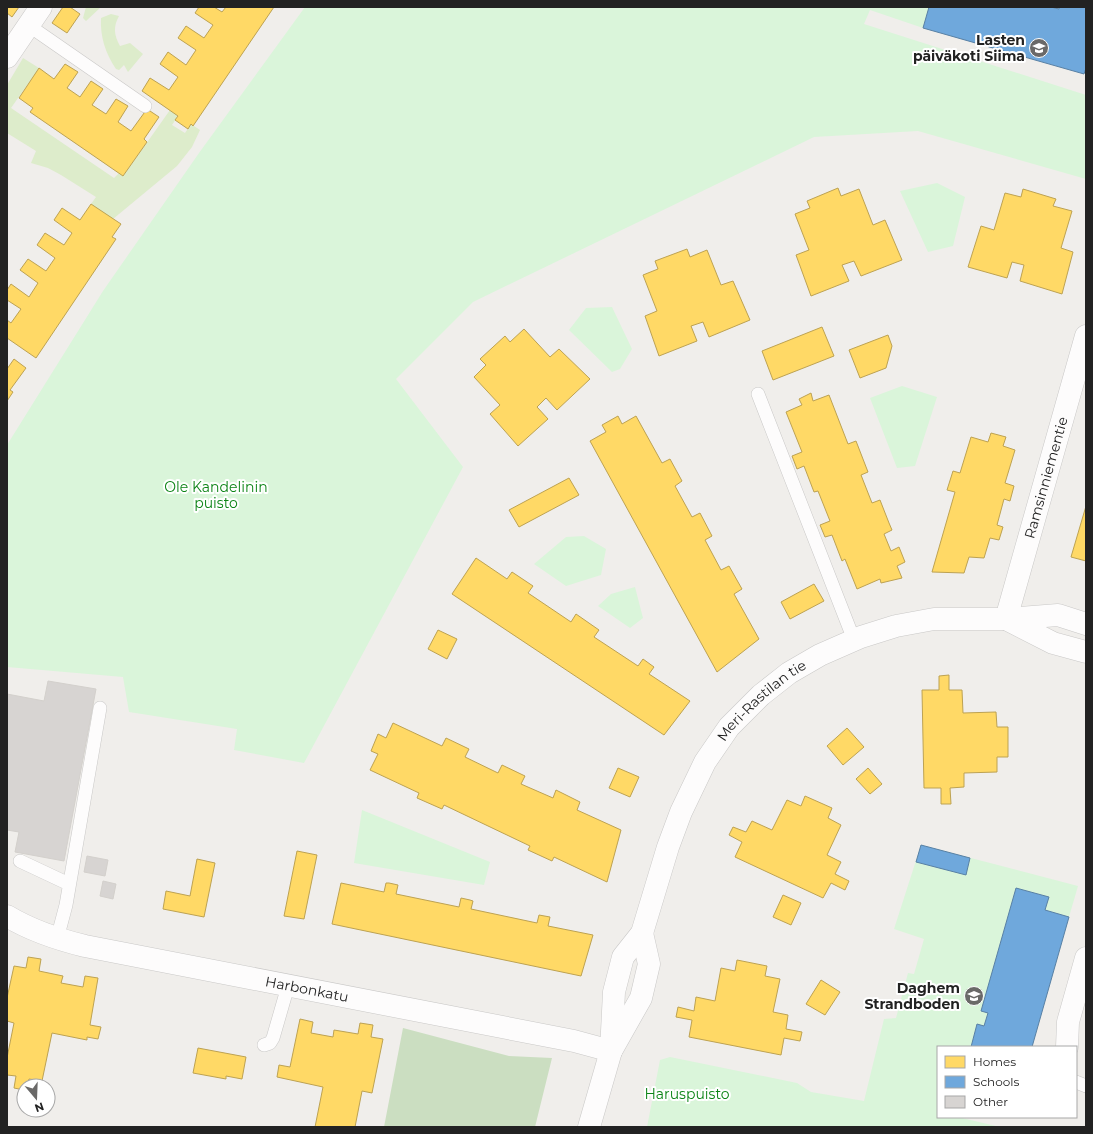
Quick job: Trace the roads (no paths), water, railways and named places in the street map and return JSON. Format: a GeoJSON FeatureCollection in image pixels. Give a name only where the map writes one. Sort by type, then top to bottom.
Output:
{"type":"FeatureCollection","features":[{"type":"Feature","properties":{"kind":"street"},"geometry":{"type":"LineString","coordinates":[[7,57],[41,7]]}},
{"type":"Feature","properties":{"kind":"street","name":"Ramsinniementie"},"geometry":{"type":"LineString","coordinates":[[1006,620],[1086,336]]}},
{"type":"Feature","properties":{"kind":"street","name":"Meri-Rastilan tie"},"geometry":{"type":"LineString","coordinates":[[589,1127],[611,1051],[641,998],[649,964],[642,933],[668,847],[681,812],[705,762],[729,727],[761,695],[789,673],[820,655],[854,640],[896,626],[934,619],[1006,620],[1058,615],[1086,624]]}},
{"type":"Feature","properties":{"kind":"street","name":"Meri-Rastilan tie"},"geometry":{"type":"LineString","coordinates":[[1006,620],[1053,643],[1086,652]]}},
{"type":"Feature","properties":{"kind":"street","name":"Harbonkatu"},"geometry":{"type":"LineString","coordinates":[[7,916],[33,931],[57,940],[574,1042],[611,1051]]}},
{"type":"Feature","properties":{"kind":"street"},"geometry":{"type":"LineString","coordinates":[[1067,1046],[1068,1022],[1085,963]]}},
{"type":"Feature","properties":{"kind":"lane"},"geometry":{"type":"LineString","coordinates":[[28,25],[145,106]]}},
{"type":"Feature","properties":{"kind":"lane"},"geometry":{"type":"LineString","coordinates":[[758,394],[854,640]]}},
{"type":"Feature","properties":{"kind":"lane"},"geometry":{"type":"LineString","coordinates":[[57,940],[66,905],[100,708]]}},
{"type":"Feature","properties":{"kind":"lane"},"geometry":{"type":"LineString","coordinates":[[20,861],[69,884]]}},
{"type":"Feature","properties":{"kind":"lane"},"geometry":{"type":"LineString","coordinates":[[264,1046],[270,1043],[273,1038],[288,986]]}},
{"type":"Feature","properties":{"kind":"place","name":"Lasten päiväkoti Siima"},"geometry":{"type":"Point","coordinates":[1039,48]}},
{"type":"Feature","properties":{"kind":"place","name":"Daghem Strandboden"},"geometry":{"type":"Point","coordinates":[974,996]}},
{"type":"Feature","properties":{"kind":"park label","name":"Ole Kandelinin puisto"},"geometry":{"type":"Point","coordinates":[216,496]}},
{"type":"Feature","properties":{"kind":"park label","name":"Haruspuisto"},"geometry":{"type":"Point","coordinates":[687,1094]}}]}
